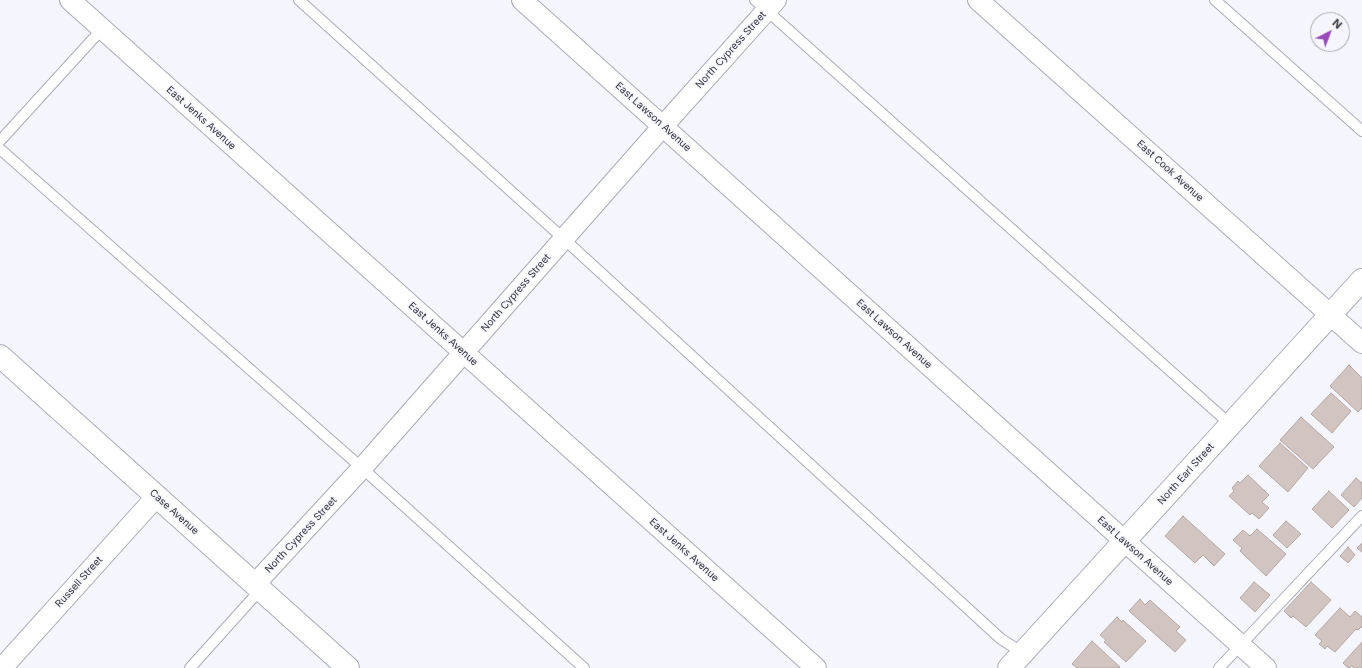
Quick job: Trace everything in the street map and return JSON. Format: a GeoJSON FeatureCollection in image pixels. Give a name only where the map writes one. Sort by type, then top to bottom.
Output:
{"type":"FeatureCollection","features":[{"type":"Feature","properties":{"kind":"street","name":"East Jenks Avenue"},"geometry":{"type":"LineString","coordinates":[[70,0],[816,668]]}},
{"type":"Feature","properties":{"kind":"street","name":"East Lawson Avenue"},"geometry":{"type":"LineString","coordinates":[[522,0],[1266,668]]}},
{"type":"Feature","properties":{"kind":"street","name":"East Cook Avenue"},"geometry":{"type":"LineString","coordinates":[[978,0],[1362,343]]}},
{"type":"Feature","properties":{"kind":"street","name":"North Cypress Street"},"geometry":{"type":"LineString","coordinates":[[258,587],[663,126],[766,3]]}},
{"type":"Feature","properties":{"kind":"street","name":"North Earl Street"},"geometry":{"type":"LineString","coordinates":[[1016,660],[1362,280]]}},
{"type":"Feature","properties":{"kind":"street","name":"Case Avenue"},"geometry":{"type":"LineString","coordinates":[[0,356],[348,668]]}},
{"type":"Feature","properties":{"kind":"street","name":"Russell Street"},"geometry":{"type":"LineString","coordinates":[[2,668],[157,496]]}},
{"type":"Feature","properties":{"kind":"lane"},"geometry":{"type":"LineString","coordinates":[[299,0],[564,239],[1001,639],[1016,660]]}},
{"type":"Feature","properties":{"kind":"lane"},"geometry":{"type":"LineString","coordinates":[[1215,0],[1362,131]]}},
{"type":"Feature","properties":{"kind":"lane"},"geometry":{"type":"LineString","coordinates":[[766,3],[1231,424]]}},
{"type":"Feature","properties":{"kind":"lane"},"geometry":{"type":"LineString","coordinates":[[0,141],[102,29]]}},
{"type":"Feature","properties":{"kind":"lane"},"geometry":{"type":"LineString","coordinates":[[0,149],[362,468],[584,668]]}},
{"type":"Feature","properties":{"kind":"lane"},"geometry":{"type":"LineString","coordinates":[[1219,668],[1362,516]]}},
{"type":"Feature","properties":{"kind":"lane","name":"North Cypress Street"},"geometry":{"type":"LineString","coordinates":[[190,668],[258,587]]}},
{"type":"Feature","properties":{"kind":"building"},"geometry":{"type":"Polygon","coordinates":[[[1349,365],[1362,378],[1362,408],[1358,412],[1330,386],[1349,365]]]}},
{"type":"Feature","properties":{"kind":"building"},"geometry":{"type":"Polygon","coordinates":[[[1331,393],[1351,411],[1332,433],[1311,414],[1331,393]]]}},
{"type":"Feature","properties":{"kind":"building"},"geometry":{"type":"Polygon","coordinates":[[[1301,417],[1334,447],[1313,469],[1280,440],[1301,417]]]}},
{"type":"Feature","properties":{"kind":"building"},"geometry":{"type":"Polygon","coordinates":[[[1280,443],[1308,468],[1288,492],[1259,466],[1280,443]]]}},
{"type":"Feature","properties":{"kind":"building"},"geometry":{"type":"Polygon","coordinates":[[[1248,475],[1269,495],[1262,502],[1269,508],[1259,519],[1252,513],[1250,515],[1229,496],[1234,491],[1232,488],[1238,481],[1240,483],[1248,475]]]}},
{"type":"Feature","properties":{"kind":"building"},"geometry":{"type":"Polygon","coordinates":[[[1356,478],[1362,483],[1362,498],[1354,507],[1341,495],[1356,478]]]}},
{"type":"Feature","properties":{"kind":"building"},"geometry":{"type":"Polygon","coordinates":[[[1329,491],[1349,510],[1332,528],[1312,509],[1329,491]]]}},
{"type":"Feature","properties":{"kind":"building"},"geometry":{"type":"Polygon","coordinates":[[[1183,516],[1225,554],[1214,566],[1203,555],[1195,563],[1165,536],[1183,516]]]}},
{"type":"Feature","properties":{"kind":"building"},"geometry":{"type":"Polygon","coordinates":[[[1286,521],[1301,534],[1287,548],[1273,535],[1286,521]]]}},
{"type":"Feature","properties":{"kind":"building"},"geometry":{"type":"Polygon","coordinates":[[[1257,529],[1286,554],[1266,576],[1240,551],[1242,548],[1233,540],[1243,530],[1250,536],[1257,529]]]}},
{"type":"Feature","properties":{"kind":"building"},"geometry":{"type":"Polygon","coordinates":[[[1362,543],[1362,552],[1357,548],[1362,543]]]}},
{"type":"Feature","properties":{"kind":"building"},"geometry":{"type":"Polygon","coordinates":[[[1348,547],[1355,555],[1348,563],[1340,556],[1348,547]]]}},
{"type":"Feature","properties":{"kind":"building"},"geometry":{"type":"Polygon","coordinates":[[[1254,582],[1270,595],[1255,612],[1240,598],[1254,582]]]}},
{"type":"Feature","properties":{"kind":"building"},"geometry":{"type":"Polygon","coordinates":[[[1311,582],[1331,600],[1306,627],[1293,616],[1291,618],[1284,611],[1311,582]]]}},
{"type":"Feature","properties":{"kind":"building"},"geometry":{"type":"Polygon","coordinates":[[[1140,599],[1145,605],[1150,600],[1180,627],[1176,631],[1186,640],[1175,652],[1129,611],[1140,599]]]}},
{"type":"Feature","properties":{"kind":"building"},"geometry":{"type":"Polygon","coordinates":[[[1340,608],[1350,617],[1355,611],[1362,617],[1362,628],[1361,627],[1358,630],[1356,629],[1335,652],[1327,646],[1325,649],[1319,644],[1322,641],[1315,635],[1340,608]]]}},
{"type":"Feature","properties":{"kind":"building"},"geometry":{"type":"Polygon","coordinates":[[[1117,617],[1122,622],[1123,620],[1146,641],[1126,662],[1104,642],[1106,640],[1100,635],[1117,617]]]}},
{"type":"Feature","properties":{"kind":"building"},"geometry":{"type":"Polygon","coordinates":[[[1092,641],[1120,667],[1077,668],[1072,664],[1092,641]]]}},
{"type":"Feature","properties":{"kind":"building"},"geometry":{"type":"Polygon","coordinates":[[[1362,642],[1362,668],[1354,668],[1352,666],[1348,668],[1343,663],[1362,642]]]}}]}
